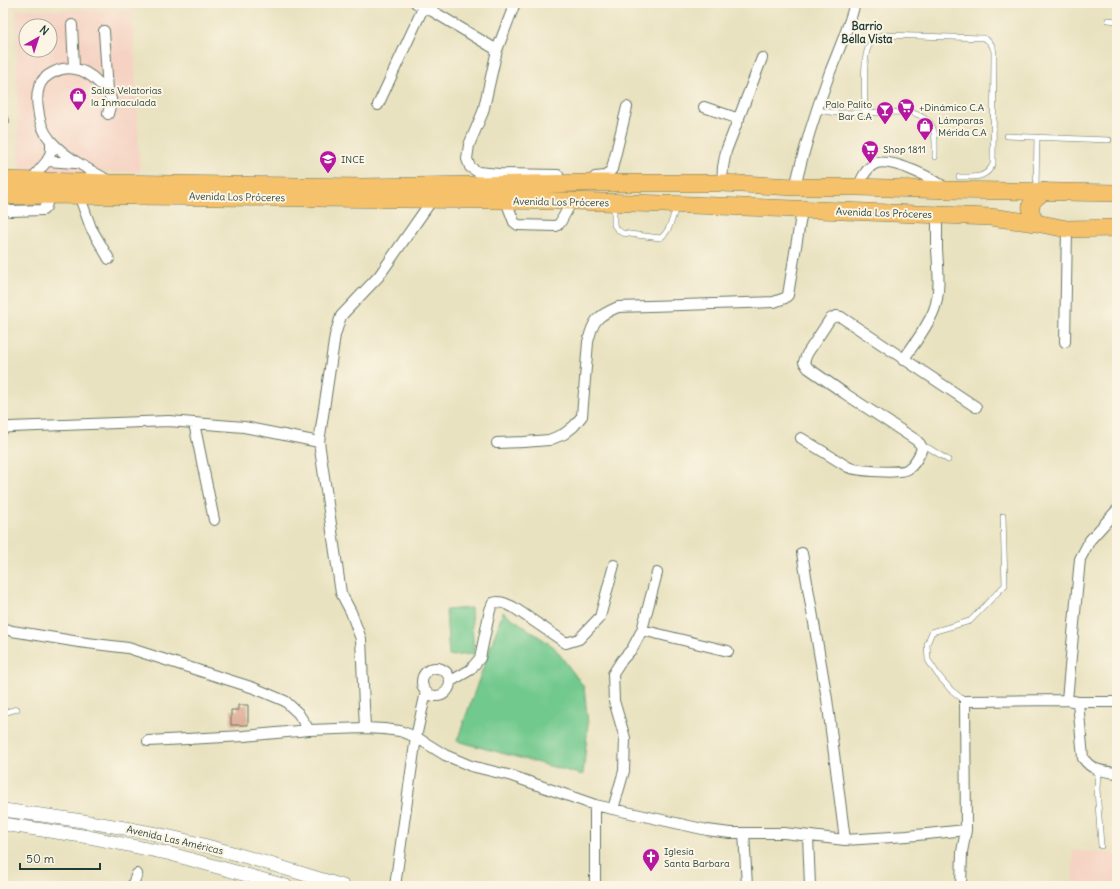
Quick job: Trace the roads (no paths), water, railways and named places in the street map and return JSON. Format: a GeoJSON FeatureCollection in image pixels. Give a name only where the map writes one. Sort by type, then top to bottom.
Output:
{"type":"FeatureCollection","features":[{"type":"Feature","properties":{"kind":"highway","name":"Avenida Los Próceres"},"geometry":{"type":"LineString","coordinates":[[3,180],[362,187],[584,182],[722,183],[795,187],[858,186],[948,190],[1117,193]]}},
{"type":"Feature","properties":{"kind":"highway"},"geometry":{"type":"LineString","coordinates":[[1036,223],[1031,212],[1031,203],[1040,192]]}},
{"type":"Feature","properties":{"kind":"highway","name":"Avenida Los Próceres"},"geometry":{"type":"LineString","coordinates":[[3,196],[49,194],[572,201],[677,204],[990,217],[1067,229],[1117,228]]}},
{"type":"Feature","properties":{"kind":"street"},"geometry":{"type":"LineString","coordinates":[[516,3],[496,50],[483,112],[469,145],[468,159],[470,167],[478,172],[564,176],[574,177],[584,182],[606,176],[612,169],[627,107]]}},
{"type":"Feature","properties":{"kind":"street"},"geometry":{"type":"LineString","coordinates":[[795,187],[806,143],[855,3]]}},
{"type":"Feature","properties":{"kind":"street"},"geometry":{"type":"LineString","coordinates":[[378,106],[420,5],[496,50]]}},
{"type":"Feature","properties":{"kind":"street"},"geometry":{"type":"LineString","coordinates":[[72,26],[74,68]]}},
{"type":"Feature","properties":{"kind":"street"},"geometry":{"type":"LineString","coordinates":[[104,31],[108,91],[111,101],[108,114]]}},
{"type":"Feature","properties":{"kind":"street"},"geometry":{"type":"LineString","coordinates":[[722,183],[726,152],[762,58]]}},
{"type":"Feature","properties":{"kind":"street"},"geometry":{"type":"LineString","coordinates":[[108,91],[92,76],[83,71],[74,68],[61,70],[47,76],[39,86],[37,102],[42,130],[51,141],[66,156],[111,183]]}},
{"type":"Feature","properties":{"kind":"street"},"geometry":{"type":"LineString","coordinates":[[704,107],[738,118]]}},
{"type":"Feature","properties":{"kind":"street"},"geometry":{"type":"LineString","coordinates":[[31,180],[47,161],[51,152],[51,141]]}},
{"type":"Feature","properties":{"kind":"street"},"geometry":{"type":"LineString","coordinates":[[47,161],[79,163]]}},
{"type":"Feature","properties":{"kind":"street"},"geometry":{"type":"LineString","coordinates":[[858,186],[868,168],[877,163],[892,164],[906,168],[941,184],[948,190]]}},
{"type":"Feature","properties":{"kind":"street"},"geometry":{"type":"LineString","coordinates":[[3,205],[5,209],[10,211],[42,210],[46,207],[49,194]]}},
{"type":"Feature","properties":{"kind":"street"},"geometry":{"type":"LineString","coordinates":[[79,195],[91,228],[109,259]]}},
{"type":"Feature","properties":{"kind":"street"},"geometry":{"type":"LineString","coordinates":[[365,728],[361,639],[351,612],[341,593],[319,442],[336,335],[341,316],[379,276],[432,200]]}},
{"type":"Feature","properties":{"kind":"street"},"geometry":{"type":"LineString","coordinates":[[506,201],[514,222],[518,225],[556,226],[560,223],[572,201]]}},
{"type":"Feature","properties":{"kind":"street"},"geometry":{"type":"LineString","coordinates":[[497,443],[549,440],[564,434],[574,426],[582,416],[588,342],[591,330],[603,313],[618,307],[774,302],[786,298],[788,294],[802,210]]}},
{"type":"Feature","properties":{"kind":"street"},"geometry":{"type":"LineString","coordinates":[[903,360],[922,333],[935,308],[938,272],[937,215]]}},
{"type":"Feature","properties":{"kind":"street"},"geometry":{"type":"LineString","coordinates":[[1065,342],[1067,229]]}},
{"type":"Feature","properties":{"kind":"street"},"geometry":{"type":"LineString","coordinates":[[801,438],[848,468],[863,471],[904,471],[910,467],[919,456],[922,448],[916,440],[808,368],[804,362],[809,350],[830,320],[836,316],[841,317],[903,360],[976,407]]}},
{"type":"Feature","properties":{"kind":"street"},"geometry":{"type":"LineString","coordinates":[[3,428],[169,421],[244,427],[319,442]]}},
{"type":"Feature","properties":{"kind":"street"},"geometry":{"type":"LineString","coordinates":[[194,423],[214,520]]}},
{"type":"Feature","properties":{"kind":"street"},"geometry":{"type":"LineString","coordinates":[[1067,700],[1080,559],[1090,540],[1117,510]]}},
{"type":"Feature","properties":{"kind":"street"},"geometry":{"type":"LineString","coordinates":[[802,553],[827,699],[845,840]]}},
{"type":"Feature","properties":{"kind":"street"},"geometry":{"type":"LineString","coordinates":[[451,681],[470,670],[480,658],[490,610],[493,603],[504,603],[512,607],[566,643],[579,639],[600,617],[614,565]]}},
{"type":"Feature","properties":{"kind":"street"},"geometry":{"type":"LineString","coordinates":[[613,809],[624,771],[625,738],[614,701],[614,674],[622,660],[632,649],[642,630],[657,573]]}},
{"type":"Feature","properties":{"kind":"street"},"geometry":{"type":"LineString","coordinates":[[3,628],[12,631],[49,637],[128,648],[254,688],[285,701],[298,713],[309,730]]}},
{"type":"Feature","properties":{"kind":"street"},"geometry":{"type":"LineString","coordinates":[[642,630],[728,651]]}},
{"type":"Feature","properties":{"kind":"street"},"geometry":{"type":"LineString","coordinates":[[433,668],[442,669],[449,676],[451,681],[448,690],[440,696],[430,695],[423,688],[422,683],[424,674],[433,668]]}},
{"type":"Feature","properties":{"kind":"street"},"geometry":{"type":"LineString","coordinates":[[395,886],[416,737],[426,692]]}},
{"type":"Feature","properties":{"kind":"street"},"geometry":{"type":"LineString","coordinates":[[961,886],[962,852],[966,830],[965,701],[1067,700],[1078,702],[1117,702]]}},
{"type":"Feature","properties":{"kind":"street"},"geometry":{"type":"LineString","coordinates":[[1078,702],[1083,758],[1088,764],[1098,770],[1117,773]]}},
{"type":"Feature","properties":{"kind":"street"},"geometry":{"type":"LineString","coordinates":[[148,741],[244,736],[309,730],[365,728],[400,731],[416,737],[445,755],[471,766],[512,776],[595,805],[707,830],[730,833],[784,833],[845,840],[966,830]]}},
{"type":"Feature","properties":{"kind":"street"},"geometry":{"type":"LineString","coordinates":[[594,886],[595,805]]}},
{"type":"Feature","properties":{"kind":"street","name":"Avenida Las Américas"},"geometry":{"type":"LineString","coordinates":[[3,810],[88,821],[171,837],[216,848],[343,886]]}},
{"type":"Feature","properties":{"kind":"street","name":"Avenida Las Américas"},"geometry":{"type":"LineString","coordinates":[[3,824],[89,836],[164,852],[266,883],[286,886]]}},
{"type":"Feature","properties":{"kind":"street"},"geometry":{"type":"LineString","coordinates":[[744,833],[747,886]]}},
{"type":"Feature","properties":{"kind":"street"},"geometry":{"type":"LineString","coordinates":[[808,836],[810,886]]}},
{"type":"Feature","properties":{"kind":"street"},"geometry":{"type":"LineString","coordinates":[[132,886],[137,874]]}},
{"type":"Feature","properties":{"kind":"lane"},"geometry":{"type":"LineString","coordinates":[[1108,20],[1117,21]]}},
{"type":"Feature","properties":{"kind":"lane"},"geometry":{"type":"LineString","coordinates":[[865,113],[865,58],[868,48],[873,40],[883,35],[984,38],[988,40],[993,46],[994,52],[993,164],[990,171],[984,175],[959,177]]}},
{"type":"Feature","properties":{"kind":"lane"},"geometry":{"type":"LineString","coordinates":[[817,110],[836,113],[911,112],[921,115],[932,125],[935,134],[935,157]]}},
{"type":"Feature","properties":{"kind":"lane"},"geometry":{"type":"LineString","coordinates":[[1008,136],[1109,140]]}},
{"type":"Feature","properties":{"kind":"lane"},"geometry":{"type":"LineString","coordinates":[[1037,137],[1040,192]]}},
{"type":"Feature","properties":{"kind":"lane"},"geometry":{"type":"LineString","coordinates":[[614,203],[614,225],[622,233],[660,238],[665,235],[677,204]]}},
{"type":"Feature","properties":{"kind":"lane"},"geometry":{"type":"LineString","coordinates":[[921,446],[929,448],[948,460]]}},
{"type":"Feature","properties":{"kind":"lane"},"geometry":{"type":"LineString","coordinates":[[965,701],[951,690],[938,675],[928,660],[927,644],[932,632],[970,621],[1005,585],[1003,516]]}},
{"type":"Feature","properties":{"kind":"lane"},"geometry":{"type":"LineString","coordinates":[[3,713],[17,709]]}},
{"type":"Feature","properties":{"kind":"lane"},"geometry":{"type":"LineString","coordinates":[[1098,770],[1097,789],[1101,846]]}},
{"type":"Feature","properties":{"kind":"place","name":"Salas Velatorias la Inmaculada"},"geometry":{"type":"Point","coordinates":[78,111]}},
{"type":"Feature","properties":{"kind":"place","name":"+Dinámico C.A"},"geometry":{"type":"Point","coordinates":[906,122]}},
{"type":"Feature","properties":{"kind":"place","name":"Palo Palito Bar C.A"},"geometry":{"type":"Point","coordinates":[885,125]}},
{"type":"Feature","properties":{"kind":"place","name":"Lámparas Mérida C.A"},"geometry":{"type":"Point","coordinates":[925,141]}},
{"type":"Feature","properties":{"kind":"place","name":"Shop 1811"},"geometry":{"type":"Point","coordinates":[870,164]}},
{"type":"Feature","properties":{"kind":"place","name":"INCE"},"geometry":{"type":"Point","coordinates":[328,174]}},
{"type":"Feature","properties":{"kind":"place","name":"Iglesia Santa Barbara"},"geometry":{"type":"Point","coordinates":[651,872]}},
{"type":"Feature","properties":{"kind":"district","name":"Barrio Bella Vista"},"geometry":{"type":"Point","coordinates":[867,32]}}]}
